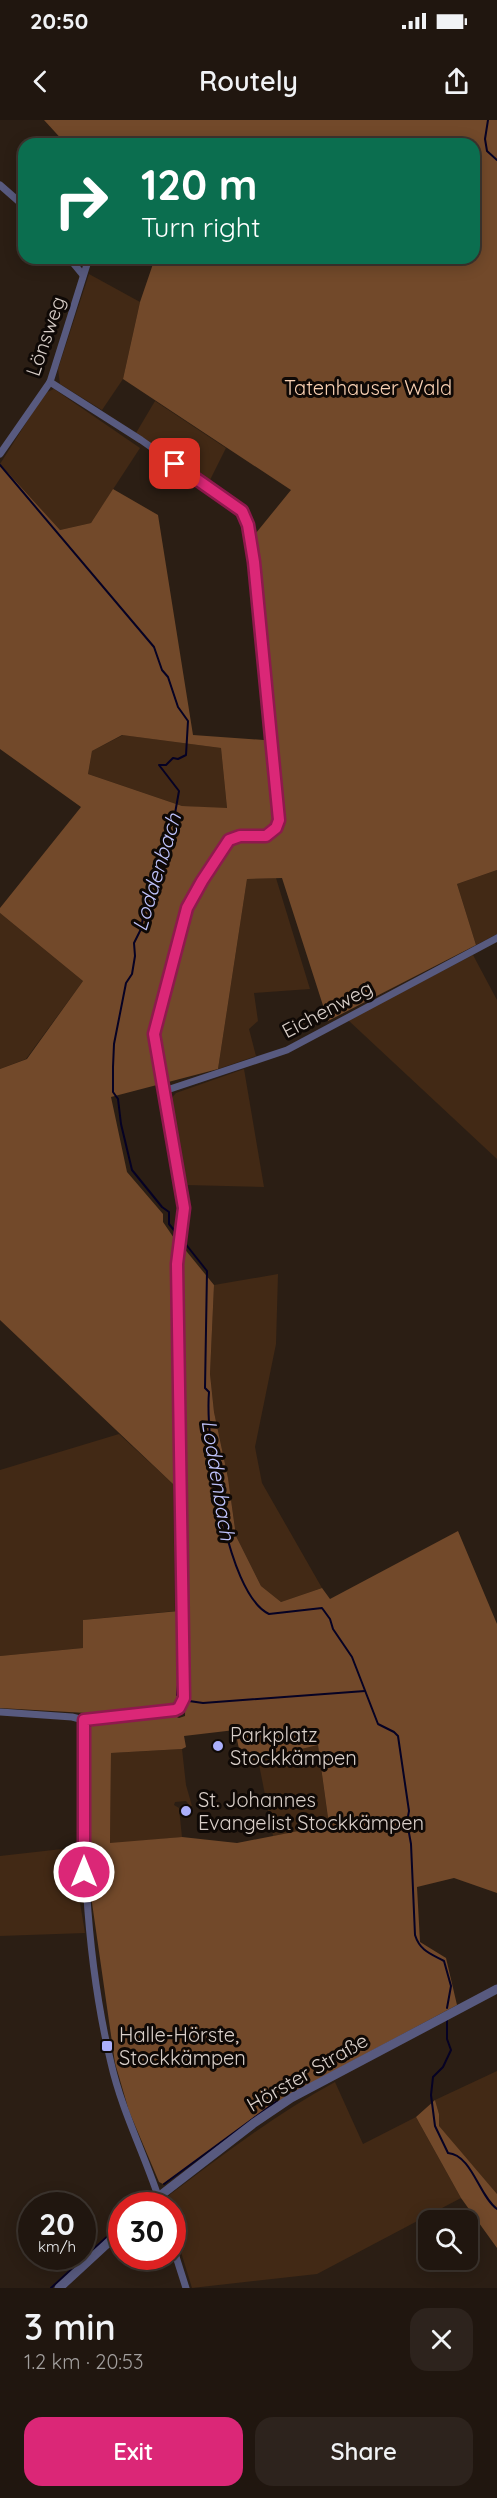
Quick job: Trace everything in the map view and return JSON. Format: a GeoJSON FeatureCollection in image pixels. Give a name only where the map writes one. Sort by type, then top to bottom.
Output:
{"type":"FeatureCollection","features":[{"type":"Feature","properties":{"kind":"street"},"geometry":{"type":"LineString","coordinates":[[0,185],[18,201]]}},
{"type":"Feature","properties":{"kind":"street"},"geometry":{"type":"LineString","coordinates":[[74,264],[83,275]]}},
{"type":"Feature","properties":{"kind":"street","name":"Lönsweg"},"geometry":{"type":"LineString","coordinates":[[0,454],[50,382],[87,264]]}},
{"type":"Feature","properties":{"kind":"street"},"geometry":{"type":"LineString","coordinates":[[0,1712],[72,1716],[84,1720],[179,1708],[184,1698],[177,1264],[184,1208],[154,1034],[187,908],[229,840],[240,836],[266,836],[276,828],[279,820],[252,553],[248,525],[242,511],[141,440],[50,382]]}},
{"type":"Feature","properties":{"kind":"street","name":"Eichenweg"},"geometry":{"type":"LineString","coordinates":[[164,1091],[287,1050],[497,938]]}},
{"type":"Feature","properties":{"kind":"street"},"geometry":{"type":"LineString","coordinates":[[84,1720],[84,1872],[100,2002],[111,2065],[125,2112],[156,2192]]}},
{"type":"Feature","properties":{"kind":"street","name":"Hörster Straße"},"geometry":{"type":"LineString","coordinates":[[170,2192],[254,2123],[291,2098],[497,1989]]}},
{"type":"Feature","properties":{"kind":"street"},"geometry":{"type":"LineString","coordinates":[[59,2288],[108,2243]]}},
{"type":"Feature","properties":{"kind":"street"},"geometry":{"type":"LineString","coordinates":[[180,2270],[186,2288]]}},
{"type":"Feature","properties":{"kind":"shaded area"},"geometry":{"type":"Polygon","coordinates":[[[89,274],[140,302],[123,379],[102,410],[60,384],[58,369],[89,274]]]}},
{"type":"Feature","properties":{"kind":"shaded area"},"geometry":{"type":"Polygon","coordinates":[[[54,389],[140,448],[91,523],[60,530],[0,464],[45,393],[54,389]]]}},
{"type":"Feature","properties":{"kind":"shaded area"},"geometry":{"type":"Polygon","coordinates":[[[155,401],[226,448],[208,484],[136,433],[155,401]]]}},
{"type":"Feature","properties":{"kind":"shaded area"},"geometry":{"type":"Polygon","coordinates":[[[123,735],[221,748],[227,809],[182,806],[88,774],[92,751],[123,735]]]}},
{"type":"Feature","properties":{"kind":"shaded area"},"geometry":{"type":"Polygon","coordinates":[[[497,870],[497,934],[476,945],[457,884],[497,870]]]}},
{"type":"Feature","properties":{"kind":"shaded area"},"geometry":{"type":"Polygon","coordinates":[[[276,878],[310,989],[254,993],[258,1021],[249,1029],[256,1056],[218,1069],[247,879],[276,878]]]}},
{"type":"Feature","properties":{"kind":"shaded area"},"geometry":{"type":"Polygon","coordinates":[[[0,913],[83,981],[26,1059],[0,1069],[0,913]]]}},
{"type":"Feature","properties":{"kind":"shaded area"},"geometry":{"type":"Polygon","coordinates":[[[473,955],[497,1000],[497,1159],[348,1020],[473,955]]]}},
{"type":"Feature","properties":{"kind":"shaded area"},"geometry":{"type":"Polygon","coordinates":[[[244,1069],[264,1187],[185,1185],[169,1101],[176,1093],[244,1069]]]}},
{"type":"Feature","properties":{"kind":"shaded area"},"geometry":{"type":"Polygon","coordinates":[[[278,1274],[276,1344],[255,1447],[262,1483],[322,1588],[281,1602],[261,1586],[236,1536],[228,1478],[214,1412],[210,1374],[214,1285],[278,1274]]]}},
{"type":"Feature","properties":{"kind":"shaded area"},"geometry":{"type":"Polygon","coordinates":[[[119,1434],[173,1484],[175,1611],[83,1620],[83,1648],[0,1656],[0,1470],[119,1434]]]}},
{"type":"Feature","properties":{"kind":"shaded area"},"geometry":{"type":"Polygon","coordinates":[[[318,1745],[329,1826],[273,1836],[258,1759],[318,1745]]]}},
{"type":"Feature","properties":{"kind":"shaded area"},"geometry":{"type":"Polygon","coordinates":[[[182,1749],[186,1785],[192,1806],[186,1801],[175,1802],[174,1805],[179,1808],[182,1837],[110,1844],[111,1753],[182,1749]]]}},
{"type":"Feature","properties":{"kind":"shaded area"},"geometry":{"type":"Polygon","coordinates":[[[71,1848],[85,1933],[0,1936],[0,1856],[71,1848]]]}},
{"type":"Feature","properties":{"kind":"shaded area"},"geometry":{"type":"Polygon","coordinates":[[[497,2071],[497,2194],[438,2126],[439,2114],[435,2100],[497,2071]]]}},
{"type":"Feature","properties":{"kind":"shaded area"},"geometry":{"type":"Polygon","coordinates":[[[335,2082],[363,2144],[416,2117],[461,2198],[438,2210],[418,2210],[418,2221],[317,2274],[192,2288],[186,2268],[186,2192],[173,2192],[269,2122],[335,2082]]]}},
{"type":"Feature","properties":{"kind":"green space","name":"Tatenhauser Wald"},"geometry":{"type":"Polygon","coordinates":[[[44,120],[497,120],[497,870],[457,884],[476,945],[328,1021],[282,878],[247,879],[218,1069],[111,1097],[127,1172],[163,1214],[163,1222],[176,1241],[172,1272],[178,1484],[173,1484],[0,1320],[0,1069],[27,1059],[83,981],[0,913],[0,908],[81,807],[0,749],[0,464],[60,530],[91,523],[113,489],[158,515],[193,735],[277,741],[256,533],[291,490],[123,379],[140,302],[153,264],[480,264],[480,138],[60,138],[44,120]],[[122,735],[92,751],[88,774],[182,806],[227,808],[221,748],[122,735]]]}},
{"type":"Feature","properties":{"kind":"green space"},"geometry":{"type":"Polygon","coordinates":[[[183,1247],[214,1285],[210,1374],[214,1412],[228,1478],[236,1536],[261,1586],[281,1602],[322,1588],[330,1599],[458,1531],[497,1624],[497,1893],[454,1878],[417,1887],[420,1942],[446,1958],[457,2005],[285,2097],[163,2184],[159,2182],[129,2111],[115,2063],[88,1875],[89,1730],[99,1721],[185,1716],[187,1610],[181,1265],[183,1247]],[[235,1730],[184,1736],[186,1747],[182,1749],[111,1753],[110,1843],[182,1837],[237,1843],[329,1825],[318,1745],[242,1763],[235,1730]]]}},
{"type":"Feature","properties":{"kind":"green space"},"geometry":{"type":"Polygon","coordinates":[[[179,1611],[180,1694],[172,1705],[86,1713],[0,1708],[0,1656],[83,1648],[83,1620],[179,1611]]]}},
{"type":"Feature","properties":{"kind":"green space"},"geometry":{"type":"Polygon","coordinates":[[[435,2100],[439,2114],[439,2126],[497,2194],[497,2248],[478,2222],[478,2210],[470,2210],[461,2198],[416,2117],[435,2100]]]}},
{"type":"Feature","properties":{"kind":"waterway"},"geometry":{"type":"LineString","coordinates":[[488,120],[485,139],[487,151],[497,160]]}},
{"type":"Feature","properties":{"kind":"waterway","name":"Loddenbach"},"geometry":{"type":"LineString","coordinates":[[0,465],[154,647],[162,670],[168,677],[178,707],[188,721],[186,755],[178,759],[173,758],[166,765],[159,765],[179,791],[174,819],[170,822],[167,849],[153,885],[148,890],[141,929],[134,943],[135,956],[132,974],[126,983],[114,1044],[113,1067],[113,1092],[118,1099],[121,1124],[132,1170],[162,1207],[169,1212],[169,1224],[178,1235]]}},
{"type":"Feature","properties":{"kind":"waterway","name":"Loddenbach"},"geometry":{"type":"LineString","coordinates":[[184,1242],[207,1271],[205,1388],[209,1392],[210,1442],[221,1512],[240,1577],[254,1600],[269,1614],[322,1608],[352,1657],[378,1724],[398,1736],[409,1811],[407,1822],[411,1844],[415,1935],[423,1948],[444,1961],[451,1986],[447,2008]]}},
{"type":"Feature","properties":{"kind":"waterway"},"geometry":{"type":"LineString","coordinates":[[176,1484],[178,1667]]}},
{"type":"Feature","properties":{"kind":"waterway"},"geometry":{"type":"LineString","coordinates":[[177,1695],[178,1685]]}},
{"type":"Feature","properties":{"kind":"waterway"},"geometry":{"type":"LineString","coordinates":[[189,1701],[203,1703],[365,1691]]}},
{"type":"Feature","properties":{"kind":"waterway","name":"Loddenbach"},"geometry":{"type":"LineString","coordinates":[[447,2019],[447,2039],[451,2050],[443,2067],[433,2077],[431,2095],[435,2126],[448,2153],[456,2155],[463,2161],[497,2209]]}},
{"type":"Feature","properties":{"kind":"waterway"},"geometry":{"type":"LineString","coordinates":[[164,2184],[277,2101]]}},
{"type":"Feature","properties":{"kind":"waterway"},"geometry":{"type":"LineString","coordinates":[[51,2288],[108,2236]]}},
{"type":"Feature","properties":{"kind":"place","name":"Parkplatz Stockkämpen"},"geometry":{"type":"Point","coordinates":[218,1746]}},
{"type":"Feature","properties":{"kind":"place","name":"St. Johannes Evangelist Stockkämpen"},"geometry":{"type":"Point","coordinates":[186,1811]}},
{"type":"Feature","properties":{"kind":"place","name":"Halle-Hörste, Stockkämpen"},"geometry":{"type":"Point","coordinates":[107,2046]}},
{"type":"Feature","properties":{"kind":"route"},"geometry":{"type":"LineString","coordinates":[[84,1872],[84,1720],[175,1710],[179,1708],[184,1698],[177,1264],[184,1208],[154,1034],[187,908],[202,881],[229,840],[240,836],[266,836],[276,828],[279,820],[254,562],[248,525],[242,511],[175,464]]}}]}
